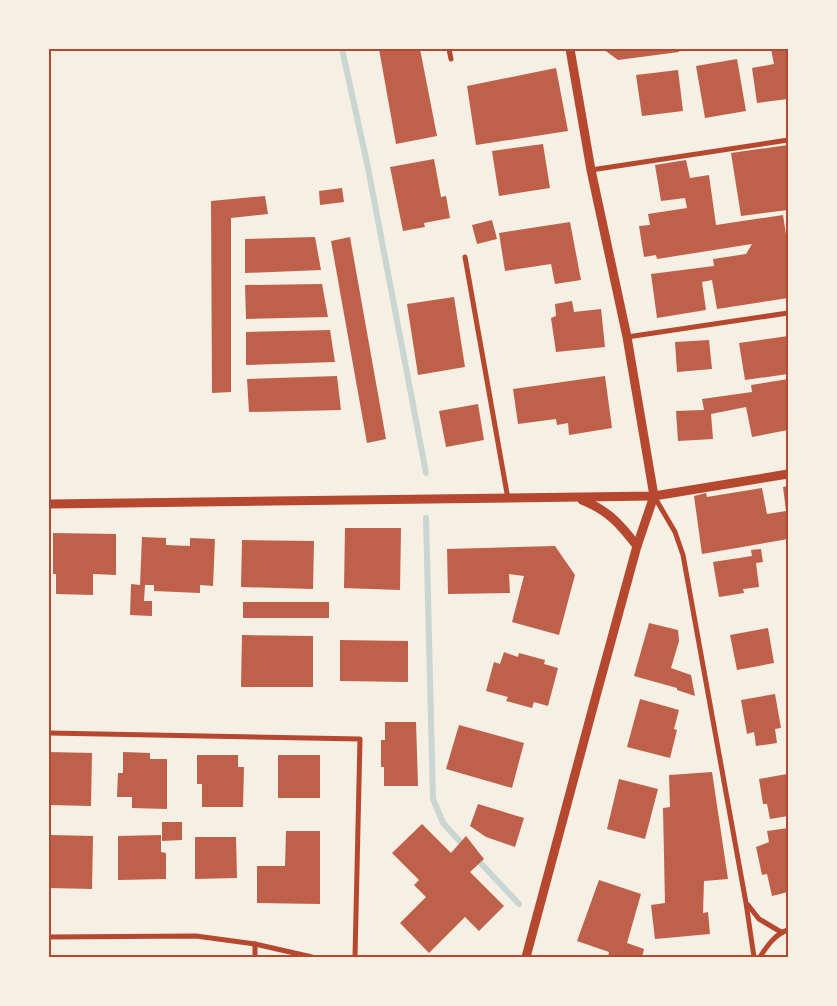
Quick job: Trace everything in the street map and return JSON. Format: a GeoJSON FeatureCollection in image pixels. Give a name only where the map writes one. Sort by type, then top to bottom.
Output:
{"type":"FeatureCollection","features":[{"type":"Feature","properties":{"kind":"street"},"geometry":{"type":"LineString","coordinates":[[449,49],[451,59]]}},
{"type":"Feature","properties":{"kind":"street"},"geometry":{"type":"LineString","coordinates":[[570,49],[591,170],[627,337],[654,496],[675,532],[683,555],[746,903],[754,957]]}},
{"type":"Feature","properties":{"kind":"street"},"geometry":{"type":"LineString","coordinates":[[591,170],[788,140]]}},
{"type":"Feature","properties":{"kind":"street"},"geometry":{"type":"LineString","coordinates":[[465,257],[508,499]]}},
{"type":"Feature","properties":{"kind":"street"},"geometry":{"type":"LineString","coordinates":[[627,337],[788,313]]}},
{"type":"Feature","properties":{"kind":"street"},"geometry":{"type":"LineString","coordinates":[[49,504],[654,496],[788,474]]}},
{"type":"Feature","properties":{"kind":"street"},"geometry":{"type":"LineString","coordinates":[[526,957],[637,546],[654,496]]}},
{"type":"Feature","properties":{"kind":"street"},"geometry":{"type":"LineString","coordinates":[[577,498],[598,507],[617,520],[637,546]]}},
{"type":"Feature","properties":{"kind":"street"},"geometry":{"type":"LineString","coordinates":[[49,733],[360,739],[355,957]]}},
{"type":"Feature","properties":{"kind":"street"},"geometry":{"type":"LineString","coordinates":[[746,903],[759,919],[781,932]]}},
{"type":"Feature","properties":{"kind":"street"},"geometry":{"type":"LineString","coordinates":[[760,957],[781,932],[788,930]]}},
{"type":"Feature","properties":{"kind":"street"},"geometry":{"type":"LineString","coordinates":[[49,937],[196,936],[255,944],[312,957]]}},
{"type":"Feature","properties":{"kind":"street"},"geometry":{"type":"LineString","coordinates":[[255,944],[255,957]]}},
{"type":"Feature","properties":{"kind":"building"},"geometry":{"type":"Polygon","coordinates":[[[379,49],[420,49],[437,136],[396,144],[379,49]]]}},
{"type":"Feature","properties":{"kind":"building"},"geometry":{"type":"Polygon","coordinates":[[[603,49],[679,49],[679,52],[618,60],[603,49]]]}},
{"type":"Feature","properties":{"kind":"building"},"geometry":{"type":"Polygon","coordinates":[[[771,49],[788,49],[788,99],[757,103],[752,68],[774,64],[771,49]]]}},
{"type":"Feature","properties":{"kind":"building"},"geometry":{"type":"Polygon","coordinates":[[[737,59],[746,111],[705,118],[696,66],[737,59]]]}},
{"type":"Feature","properties":{"kind":"building"},"geometry":{"type":"Polygon","coordinates":[[[556,68],[568,131],[476,145],[467,86],[556,68]]]}},
{"type":"Feature","properties":{"kind":"building"},"geometry":{"type":"Polygon","coordinates":[[[678,70],[683,111],[642,116],[636,75],[678,70]]]}},
{"type":"Feature","properties":{"kind":"building"},"geometry":{"type":"Polygon","coordinates":[[[543,144],[550,188],[499,196],[492,151],[543,144]]]}},
{"type":"Feature","properties":{"kind":"building"},"geometry":{"type":"Polygon","coordinates":[[[788,145],[788,210],[741,216],[731,153],[788,145]]]}},
{"type":"Feature","properties":{"kind":"building"},"geometry":{"type":"Polygon","coordinates":[[[434,159],[441,197],[446,196],[450,218],[424,223],[425,227],[403,231],[390,167],[434,159]]]}},
{"type":"Feature","properties":{"kind":"building"},"geometry":{"type":"Polygon","coordinates":[[[686,160],[690,178],[709,175],[716,225],[783,215],[788,247],[788,298],[717,309],[712,280],[702,282],[706,310],[657,318],[651,274],[714,266],[713,259],[746,254],[752,244],[657,259],[656,255],[644,257],[639,226],[650,225],[648,214],[687,208],[685,198],[661,201],[655,165],[686,160]]]}},
{"type":"Feature","properties":{"kind":"building"},"geometry":{"type":"Polygon","coordinates":[[[342,188],[344,202],[320,205],[319,191],[342,188]]]}},
{"type":"Feature","properties":{"kind":"building"},"geometry":{"type":"Polygon","coordinates":[[[265,196],[268,214],[231,218],[231,392],[212,393],[211,201],[265,196]]]}},
{"type":"Feature","properties":{"kind":"building"},"geometry":{"type":"Polygon","coordinates":[[[492,220],[497,239],[477,244],[472,225],[492,220]]]}},
{"type":"Feature","properties":{"kind":"building"},"geometry":{"type":"Polygon","coordinates":[[[570,222],[581,280],[555,284],[551,264],[505,271],[499,233],[570,222]]]}},
{"type":"Feature","properties":{"kind":"building"},"geometry":{"type":"Polygon","coordinates":[[[315,237],[321,270],[245,273],[245,239],[315,237]]]}},
{"type":"Feature","properties":{"kind":"building"},"geometry":{"type":"Polygon","coordinates":[[[350,237],[386,439],[367,443],[331,241],[350,237]]]}},
{"type":"Feature","properties":{"kind":"building"},"geometry":{"type":"Polygon","coordinates":[[[322,284],[328,317],[246,319],[245,285],[322,284]]]}},
{"type":"Feature","properties":{"kind":"building"},"geometry":{"type":"Polygon","coordinates":[[[454,297],[465,367],[418,375],[407,304],[454,297]]]}},
{"type":"Feature","properties":{"kind":"building"},"geometry":{"type":"Polygon","coordinates":[[[572,301],[574,312],[601,309],[605,347],[556,352],[551,318],[556,316],[555,304],[572,301]]]}},
{"type":"Feature","properties":{"kind":"building"},"geometry":{"type":"Polygon","coordinates":[[[330,330],[335,362],[246,365],[246,332],[330,330]]]}},
{"type":"Feature","properties":{"kind":"building"},"geometry":{"type":"Polygon","coordinates":[[[788,336],[788,374],[745,380],[739,343],[788,336]]]}},
{"type":"Feature","properties":{"kind":"building"},"geometry":{"type":"Polygon","coordinates":[[[709,340],[712,369],[677,372],[675,342],[709,340]]]}},
{"type":"Feature","properties":{"kind":"building"},"geometry":{"type":"Polygon","coordinates":[[[337,376],[341,410],[249,412],[247,379],[337,376]]]}},
{"type":"Feature","properties":{"kind":"building"},"geometry":{"type":"Polygon","coordinates":[[[605,376],[612,428],[569,435],[568,423],[557,425],[556,419],[518,424],[513,389],[605,376]]]}},
{"type":"Feature","properties":{"kind":"building"},"geometry":{"type":"Polygon","coordinates":[[[788,379],[788,430],[752,437],[746,407],[711,414],[713,439],[678,441],[676,411],[704,410],[702,399],[752,392],[751,385],[788,379]]]}},
{"type":"Feature","properties":{"kind":"building"},"geometry":{"type":"Polygon","coordinates":[[[478,404],[484,440],[446,447],[439,411],[478,404]]]}},
{"type":"Feature","properties":{"kind":"building"},"geometry":{"type":"Polygon","coordinates":[[[788,486],[788,539],[702,554],[694,496],[706,493],[707,497],[762,488],[767,514],[786,511],[783,487],[788,486]]]}},
{"type":"Feature","properties":{"kind":"building"},"geometry":{"type":"Polygon","coordinates":[[[345,528],[401,528],[400,590],[344,588],[345,528]]]}},
{"type":"Feature","properties":{"kind":"building"},"geometry":{"type":"Polygon","coordinates":[[[53,533],[116,534],[116,575],[93,574],[93,595],[56,594],[56,574],[53,574],[53,533]]]}},
{"type":"Feature","properties":{"kind":"building"},"geometry":{"type":"Polygon","coordinates":[[[142,537],[166,538],[166,545],[190,546],[190,538],[215,539],[213,586],[200,585],[200,593],[154,591],[154,585],[145,585],[144,601],[152,601],[152,616],[130,615],[131,584],[140,585],[142,537]]]}},
{"type":"Feature","properties":{"kind":"building"},"geometry":{"type":"Polygon","coordinates":[[[242,540],[314,541],[313,589],[241,587],[242,540]]]}},
{"type":"Feature","properties":{"kind":"building"},"geometry":{"type":"Polygon","coordinates":[[[555,546],[575,575],[559,635],[512,622],[524,576],[509,574],[510,593],[448,594],[447,549],[555,546]]]}},
{"type":"Feature","properties":{"kind":"building"},"geometry":{"type":"Polygon","coordinates":[[[761,549],[763,562],[756,563],[759,587],[743,589],[744,593],[719,597],[713,562],[752,556],[751,550],[761,549]]]}},
{"type":"Feature","properties":{"kind":"building"},"geometry":{"type":"Polygon","coordinates":[[[243,602],[329,602],[329,618],[243,618],[243,602]]]}},
{"type":"Feature","properties":{"kind":"building"},"geometry":{"type":"Polygon","coordinates":[[[649,623],[678,630],[679,641],[671,668],[691,675],[695,696],[677,690],[677,688],[634,676],[649,623]]]}},
{"type":"Feature","properties":{"kind":"building"},"geometry":{"type":"Polygon","coordinates":[[[768,628],[774,663],[737,670],[730,635],[768,628]]]}},
{"type":"Feature","properties":{"kind":"building"},"geometry":{"type":"Polygon","coordinates":[[[242,635],[313,636],[313,687],[241,687],[242,635]]]}},
{"type":"Feature","properties":{"kind":"building"},"geometry":{"type":"Polygon","coordinates":[[[340,640],[408,641],[408,682],[340,681],[340,640]]]}},
{"type":"Feature","properties":{"kind":"building"},"geometry":{"type":"Polygon","coordinates":[[[504,652],[518,657],[519,653],[545,660],[544,664],[558,668],[548,706],[534,702],[532,708],[506,701],[508,697],[486,691],[494,662],[500,664],[504,652]]]}},
{"type":"Feature","properties":{"kind":"building"},"geometry":{"type":"Polygon","coordinates":[[[775,694],[781,728],[775,729],[777,743],[756,746],[754,732],[747,734],[741,700],[775,694]]]}},
{"type":"Feature","properties":{"kind":"building"},"geometry":{"type":"Polygon","coordinates":[[[640,699],[679,710],[674,729],[677,730],[670,758],[627,747],[640,699]]]}},
{"type":"Feature","properties":{"kind":"building"},"geometry":{"type":"Polygon","coordinates":[[[385,722],[416,722],[418,786],[384,786],[384,767],[381,767],[381,740],[385,740],[385,722]]]}},
{"type":"Feature","properties":{"kind":"building"},"geometry":{"type":"Polygon","coordinates":[[[459,725],[524,743],[512,788],[446,769],[459,725]]]}},
{"type":"Feature","properties":{"kind":"building"},"geometry":{"type":"Polygon","coordinates":[[[49,752],[92,753],[91,806],[49,805],[49,752]]]}},
{"type":"Feature","properties":{"kind":"building"},"geometry":{"type":"Polygon","coordinates":[[[123,752],[150,753],[150,759],[167,759],[167,809],[132,808],[132,797],[117,797],[118,773],[123,773],[123,752]]]}},
{"type":"Feature","properties":{"kind":"building"},"geometry":{"type":"Polygon","coordinates":[[[197,755],[238,755],[238,767],[244,767],[243,807],[202,807],[202,784],[197,784],[197,755]]]}},
{"type":"Feature","properties":{"kind":"building"},"geometry":{"type":"Polygon","coordinates":[[[278,755],[320,755],[320,798],[278,798],[278,755]]]}},
{"type":"Feature","properties":{"kind":"building"},"geometry":{"type":"Polygon","coordinates":[[[788,770],[788,816],[770,819],[767,804],[763,804],[759,779],[787,774],[786,771],[788,770]]]}},
{"type":"Feature","properties":{"kind":"building"},"geometry":{"type":"Polygon","coordinates":[[[712,772],[728,879],[704,881],[703,913],[708,912],[710,934],[655,939],[651,905],[665,903],[663,808],[670,807],[669,775],[712,772]]]}},
{"type":"Feature","properties":{"kind":"building"},"geometry":{"type":"Polygon","coordinates":[[[619,779],[658,789],[645,839],[607,829],[619,779]]]}},
{"type":"Feature","properties":{"kind":"building"},"geometry":{"type":"Polygon","coordinates":[[[478,804],[524,818],[515,847],[486,837],[470,826],[478,804]]]}},
{"type":"Feature","properties":{"kind":"building"},"geometry":{"type":"Polygon","coordinates":[[[162,822],[182,822],[182,840],[162,841],[162,822]]]}},
{"type":"Feature","properties":{"kind":"building"},"geometry":{"type":"Polygon","coordinates":[[[422,824],[451,853],[466,836],[484,859],[470,872],[504,906],[479,931],[465,917],[429,953],[400,923],[426,897],[414,885],[419,880],[392,853],[422,824]]]}},
{"type":"Feature","properties":{"kind":"building"},"geometry":{"type":"Polygon","coordinates":[[[788,828],[788,892],[772,896],[767,874],[762,875],[756,847],[769,842],[767,831],[788,828]]]}},
{"type":"Feature","properties":{"kind":"building"},"geometry":{"type":"Polygon","coordinates":[[[286,831],[320,831],[320,904],[257,903],[257,866],[285,866],[286,831]]]}},
{"type":"Feature","properties":{"kind":"building"},"geometry":{"type":"Polygon","coordinates":[[[51,835],[93,836],[92,889],[50,888],[51,835]]]}},
{"type":"Feature","properties":{"kind":"building"},"geometry":{"type":"Polygon","coordinates":[[[161,835],[161,852],[166,853],[166,879],[118,880],[118,836],[161,835]]]}},
{"type":"Feature","properties":{"kind":"building"},"geometry":{"type":"Polygon","coordinates":[[[195,837],[236,837],[237,878],[195,879],[195,837]]]}},
{"type":"Feature","properties":{"kind":"building"},"geometry":{"type":"Polygon","coordinates":[[[599,880],[641,894],[627,943],[644,949],[642,957],[608,957],[609,952],[577,941],[599,880]]]}},
{"type":"Feature","properties":{"kind":"waterway"},"geometry":{"type":"LineString","coordinates":[[342,49],[367,163],[426,473]]}},
{"type":"Feature","properties":{"kind":"waterway"},"geometry":{"type":"LineString","coordinates":[[426,518],[433,799],[443,823],[466,848]]}},
{"type":"Feature","properties":{"kind":"waterway"},"geometry":{"type":"LineString","coordinates":[[475,857],[519,904]]}}]}
